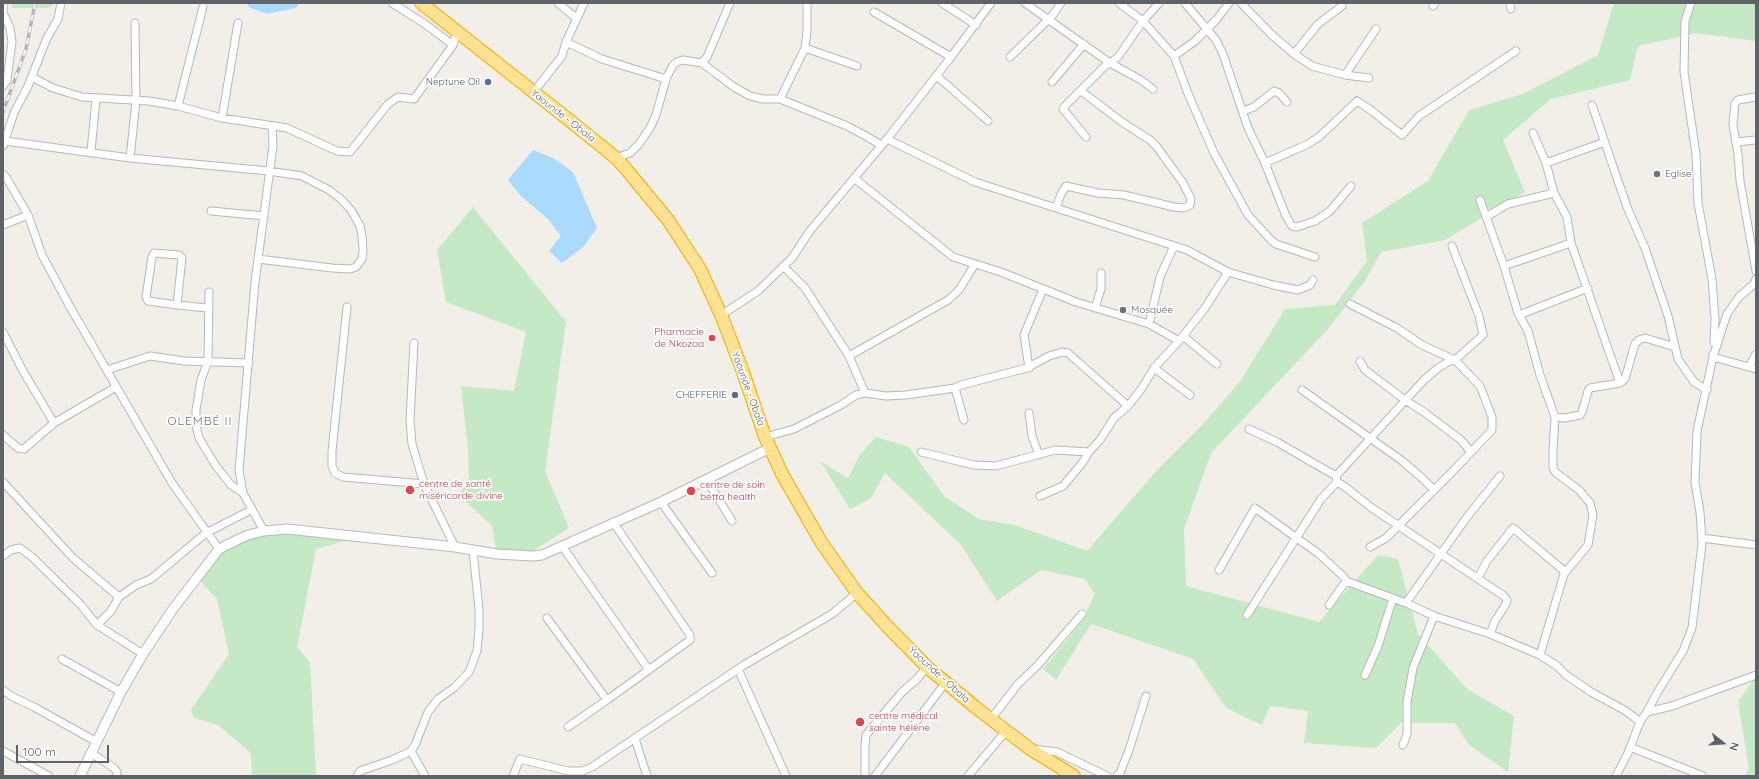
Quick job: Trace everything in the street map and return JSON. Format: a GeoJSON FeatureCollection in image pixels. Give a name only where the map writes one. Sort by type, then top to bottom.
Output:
{"type":"FeatureCollection","features":[{"type":"Feature","properties":{"kind":"highway","name":"Yaounde - Obala"},"geometry":{"type":"LineString","coordinates":[[421,3],[616,158],[668,220],[700,269],[721,315],[743,372],[764,437],[802,512],[857,593],[927,667],[1030,749],[1074,776]]}},
{"type":"Feature","properties":{"kind":"street"},"geometry":{"type":"LineString","coordinates":[[3,86],[7,80],[12,42],[6,28],[3,12],[4,3]]}},
{"type":"Feature","properties":{"kind":"street"},"geometry":{"type":"LineString","coordinates":[[60,3],[58,19],[44,43],[32,77],[14,113],[4,143],[90,151],[130,158],[302,176],[329,190],[342,200],[351,210],[360,226],[362,236],[362,259],[356,267],[350,269],[258,259]]}},
{"type":"Feature","properties":{"kind":"street"},"geometry":{"type":"LineString","coordinates":[[392,3],[425,24],[453,45]]}},
{"type":"Feature","properties":{"kind":"street"},"geometry":{"type":"LineString","coordinates":[[558,3],[576,18]]}},
{"type":"Feature","properties":{"kind":"street"},"geometry":{"type":"LineString","coordinates":[[533,93],[562,56],[566,42],[584,3]]}},
{"type":"Feature","properties":{"kind":"street"},"geometry":{"type":"LineString","coordinates":[[702,63],[713,44],[730,3]]}},
{"type":"Feature","properties":{"kind":"street"},"geometry":{"type":"LineString","coordinates":[[780,99],[805,48],[807,31],[807,3]]}},
{"type":"Feature","properties":{"kind":"street"},"geometry":{"type":"LineString","coordinates":[[942,3],[976,25]]}},
{"type":"Feature","properties":{"kind":"street"},"geometry":{"type":"LineString","coordinates":[[721,315],[758,292],[784,267],[809,232],[887,139],[952,57],[991,3]]}},
{"type":"Feature","properties":{"kind":"street"},"geometry":{"type":"LineString","coordinates":[[1025,3],[1110,63],[1153,88]]}},
{"type":"Feature","properties":{"kind":"street"},"geometry":{"type":"LineString","coordinates":[[1010,57],[1048,19],[1061,3]]}},
{"type":"Feature","properties":{"kind":"street"},"geometry":{"type":"LineString","coordinates":[[1119,3],[1143,21],[1174,56],[1189,96],[1214,153],[1248,215],[1276,244],[1315,257]]}},
{"type":"Feature","properties":{"kind":"street"},"geometry":{"type":"LineString","coordinates":[[1086,137],[1063,109],[1101,69],[1118,57],[1143,21],[1159,3]]}},
{"type":"Feature","properties":{"kind":"street"},"geometry":{"type":"LineString","coordinates":[[1185,3],[1216,40],[1223,54],[1248,128],[1265,163],[1286,216],[1292,226],[1297,227],[1315,221],[1330,211],[1351,186]]}},
{"type":"Feature","properties":{"kind":"street"},"geometry":{"type":"LineString","coordinates":[[1174,56],[1195,41],[1229,3]]}},
{"type":"Feature","properties":{"kind":"street"},"geometry":{"type":"LineString","coordinates":[[1242,3],[1272,35],[1294,54],[1312,66],[1345,75],[1369,78]]}},
{"type":"Feature","properties":{"kind":"street"},"geometry":{"type":"LineString","coordinates":[[1616,776],[1640,722],[1683,651],[1692,628],[1702,538],[1700,512],[1695,483],[1695,441],[1713,357],[1715,318],[1712,279],[1698,203],[1696,154],[1684,72],[1685,21],[1691,3]]}},
{"type":"Feature","properties":{"kind":"street"},"geometry":{"type":"LineString","coordinates":[[1294,54],[1318,24],[1342,6]]}},
{"type":"Feature","properties":{"kind":"street"},"geometry":{"type":"LineString","coordinates":[[178,106],[203,7]]}},
{"type":"Feature","properties":{"kind":"street"},"geometry":{"type":"LineString","coordinates":[[874,12],[952,57]]}},
{"type":"Feature","properties":{"kind":"street"},"geometry":{"type":"LineString","coordinates":[[130,158],[136,101],[134,23]]}},
{"type":"Feature","properties":{"kind":"street"},"geometry":{"type":"LineString","coordinates":[[222,118],[238,23]]}},
{"type":"Feature","properties":{"kind":"street"},"geometry":{"type":"LineString","coordinates":[[1345,75],[1376,29]]}},
{"type":"Feature","properties":{"kind":"street"},"geometry":{"type":"LineString","coordinates":[[32,77],[43,84],[59,90],[96,99],[136,101],[178,106],[222,118],[287,128],[337,151],[350,152],[388,104],[398,97],[414,99],[453,45],[457,32]]}},
{"type":"Feature","properties":{"kind":"street"},"geometry":{"type":"LineString","coordinates":[[566,42],[602,59],[666,79]]}},
{"type":"Feature","properties":{"kind":"street"},"geometry":{"type":"LineString","coordinates":[[1052,82],[1084,44]]}},
{"type":"Feature","properties":{"kind":"street"},"geometry":{"type":"LineString","coordinates":[[805,48],[857,66]]}},
{"type":"Feature","properties":{"kind":"street"},"geometry":{"type":"LineString","coordinates":[[1265,163],[1286,155],[1319,137],[1357,101],[1372,110],[1402,134],[1418,116],[1516,51]]}},
{"type":"Feature","properties":{"kind":"street"},"geometry":{"type":"LineString","coordinates":[[616,158],[630,153],[639,144],[650,128],[656,115],[666,79],[673,65],[683,60],[702,63],[734,87],[750,96],[763,99],[780,99],[847,126],[881,145]]}},
{"type":"Feature","properties":{"kind":"street"},"geometry":{"type":"LineString","coordinates":[[937,76],[988,121]]}},
{"type":"Feature","properties":{"kind":"street"},"geometry":{"type":"LineString","coordinates":[[1056,208],[1061,194],[1066,186],[1098,193],[1124,195],[1174,207],[1184,208],[1190,206],[1190,199],[1182,183],[1157,147],[1150,140],[1122,122],[1081,91]]}},
{"type":"Feature","properties":{"kind":"street"},"geometry":{"type":"LineString","coordinates":[[1243,111],[1254,107],[1274,91],[1279,93],[1287,102]]}},
{"type":"Feature","properties":{"kind":"street"},"geometry":{"type":"LineString","coordinates":[[1756,97],[1738,100],[1735,103],[1733,125],[1740,181],[1756,271]]}},
{"type":"Feature","properties":{"kind":"street"},"geometry":{"type":"LineString","coordinates":[[90,151],[96,99]]}},
{"type":"Feature","properties":{"kind":"street"},"geometry":{"type":"LineString","coordinates":[[1592,105],[1627,207],[1645,248],[1668,316],[1678,359],[1694,382],[1707,390]]}},
{"type":"Feature","properties":{"kind":"street"},"geometry":{"type":"LineString","coordinates":[[264,531],[251,510],[243,493],[240,470],[258,259],[273,146],[272,126]]}},
{"type":"Feature","properties":{"kind":"street"},"geometry":{"type":"LineString","coordinates":[[1533,133],[1546,163],[1554,193],[1567,218],[1571,243],[1620,383]]}},
{"type":"Feature","properties":{"kind":"street"},"geometry":{"type":"LineString","coordinates":[[887,139],[925,159],[975,182],[1187,250],[1228,272],[1273,285],[1298,290],[1310,285],[1313,280]]}},
{"type":"Feature","properties":{"kind":"street"},"geometry":{"type":"LineString","coordinates":[[1736,142],[1756,140]]}},
{"type":"Feature","properties":{"kind":"street"},"geometry":{"type":"LineString","coordinates":[[1546,163],[1605,142]]}},
{"type":"Feature","properties":{"kind":"street"},"geometry":{"type":"LineString","coordinates":[[3,174],[28,215],[42,255],[69,306],[116,387],[134,414],[157,457],[206,533],[219,550]]}},
{"type":"Feature","properties":{"kind":"street"},"geometry":{"type":"LineString","coordinates":[[854,178],[953,257],[1001,272],[1094,308],[1149,324],[1181,338],[1217,364]]}},
{"type":"Feature","properties":{"kind":"street"},"geometry":{"type":"LineString","coordinates":[[1486,216],[1508,204],[1554,193]]}},
{"type":"Feature","properties":{"kind":"street"},"geometry":{"type":"LineString","coordinates":[[1480,200],[1520,315],[1528,331],[1540,375],[1555,417],[1553,449],[1555,472],[1579,490],[1590,502],[1593,515],[1588,545],[1564,574],[1540,655]]}},
{"type":"Feature","properties":{"kind":"street"},"geometry":{"type":"LineString","coordinates":[[212,211],[264,216]]}},
{"type":"Feature","properties":{"kind":"street"},"geometry":{"type":"LineString","coordinates":[[3,225],[28,215]]}},
{"type":"Feature","properties":{"kind":"street"},"geometry":{"type":"LineString","coordinates":[[1504,266],[1571,243]]}},
{"type":"Feature","properties":{"kind":"street"},"geometry":{"type":"LineString","coordinates":[[1149,324],[1160,276],[1174,246]]}},
{"type":"Feature","properties":{"kind":"street"},"geometry":{"type":"LineString","coordinates":[[1247,615],[1296,537],[1336,479],[1423,381],[1438,368],[1455,360],[1483,335],[1479,316],[1452,246]]}},
{"type":"Feature","properties":{"kind":"street"},"geometry":{"type":"LineString","coordinates":[[177,305],[182,258],[179,255],[154,253],[152,257],[146,297],[148,301],[177,305],[207,308]]}},
{"type":"Feature","properties":{"kind":"street"},"geometry":{"type":"LineString","coordinates":[[849,356],[948,300],[959,290],[975,264]]}},
{"type":"Feature","properties":{"kind":"street"},"geometry":{"type":"LineString","coordinates":[[784,267],[805,288],[849,356],[865,393]]}},
{"type":"Feature","properties":{"kind":"street"},"geometry":{"type":"LineString","coordinates":[[1040,496],[1063,486],[1100,440],[1114,418],[1128,406],[1142,388],[1154,368],[1181,338],[1216,293],[1228,272]]}},
{"type":"Feature","properties":{"kind":"street"},"geometry":{"type":"LineString","coordinates":[[1094,308],[1101,289],[1101,273]]}},
{"type":"Feature","properties":{"kind":"street"},"geometry":{"type":"LineString","coordinates":[[1713,357],[1727,314],[1739,297],[1754,284],[1756,279]]}},
{"type":"Feature","properties":{"kind":"street"},"geometry":{"type":"LineString","coordinates":[[1520,315],[1588,288]]}},
{"type":"Feature","properties":{"kind":"street"},"geometry":{"type":"LineString","coordinates":[[1029,368],[1024,335],[1043,289]]}},
{"type":"Feature","properties":{"kind":"street"},"geometry":{"type":"LineString","coordinates":[[209,292],[207,308],[208,361],[201,380],[195,418],[197,433],[216,466],[231,486],[243,493]]}},
{"type":"Feature","properties":{"kind":"street"},"geometry":{"type":"LineString","coordinates":[[1350,304],[1397,328],[1422,345],[1455,360],[1480,386],[1492,417],[1492,430],[1399,526],[1386,538],[1370,547]]}},
{"type":"Feature","properties":{"kind":"street"},"geometry":{"type":"LineString","coordinates":[[347,307],[332,451],[332,466],[335,473],[343,477],[424,484]]}},
{"type":"Feature","properties":{"kind":"street"},"geometry":{"type":"LineString","coordinates":[[3,332],[23,371],[54,423]]}},
{"type":"Feature","properties":{"kind":"street"},"geometry":{"type":"LineString","coordinates":[[1555,417],[1564,418],[1580,415],[1590,388],[1620,383],[1625,379],[1635,344],[1639,340],[1645,338],[1675,347]]}},
{"type":"Feature","properties":{"kind":"street"},"geometry":{"type":"LineString","coordinates":[[414,343],[410,420],[412,444],[424,484],[455,547]]}},
{"type":"Feature","properties":{"kind":"street"},"geometry":{"type":"LineString","coordinates":[[764,437],[794,428],[841,405],[856,395],[865,393],[886,396],[906,395],[955,388],[961,385],[1029,368],[1049,356],[1062,352],[1068,353],[1128,406]]}},
{"type":"Feature","properties":{"kind":"street"},"geometry":{"type":"LineString","coordinates":[[1713,357],[1752,368],[1756,354]]}},
{"type":"Feature","properties":{"kind":"street"},"geometry":{"type":"LineString","coordinates":[[107,370],[150,356],[184,361],[249,363]]}},
{"type":"Feature","properties":{"kind":"street"},"geometry":{"type":"LineString","coordinates":[[1360,361],[1366,370],[1450,431],[1471,452]]}},
{"type":"Feature","properties":{"kind":"street"},"geometry":{"type":"LineString","coordinates":[[1154,368],[1190,395]]}},
{"type":"Feature","properties":{"kind":"street"},"geometry":{"type":"LineString","coordinates":[[3,435],[18,448],[24,449],[54,423],[116,387]]}},
{"type":"Feature","properties":{"kind":"street"},"geometry":{"type":"LineString","coordinates":[[955,388],[964,420]]}},
{"type":"Feature","properties":{"kind":"street"},"geometry":{"type":"LineString","coordinates":[[1302,390],[1400,460],[1434,490]]}},
{"type":"Feature","properties":{"kind":"street"},"geometry":{"type":"LineString","coordinates":[[1029,413],[1032,436],[1039,455]]}},
{"type":"Feature","properties":{"kind":"street"},"geometry":{"type":"LineString","coordinates":[[1249,429],[1277,442],[1336,479],[1372,508],[1504,596],[1507,600],[1506,604],[1495,621],[1490,634]]}},
{"type":"Feature","properties":{"kind":"street"},"geometry":{"type":"LineString","coordinates":[[80,776],[121,692],[143,654],[173,609],[219,550],[248,535],[264,531],[287,529],[302,530],[455,547],[497,554],[532,556],[542,554],[562,546],[660,502],[770,448]]}},
{"type":"Feature","properties":{"kind":"street"},"geometry":{"type":"LineString","coordinates":[[921,452],[974,465],[996,466],[1054,450],[1090,452]]}},
{"type":"Feature","properties":{"kind":"street"},"geometry":{"type":"LineString","coordinates":[[1406,603],[1467,517],[1500,476]]}},
{"type":"Feature","properties":{"kind":"street"},"geometry":{"type":"LineString","coordinates":[[706,479],[732,521]]}},
{"type":"Feature","properties":{"kind":"street"},"geometry":{"type":"LineString","coordinates":[[3,482],[73,558],[119,597]]}},
{"type":"Feature","properties":{"kind":"street"},"geometry":{"type":"LineString","coordinates":[[660,502],[712,573]]}},
{"type":"Feature","properties":{"kind":"street"},"geometry":{"type":"LineString","coordinates":[[1219,570],[1255,508],[1319,554],[1344,577],[1346,581],[1406,603],[1434,616],[1490,634],[1540,655],[1557,666],[1566,675],[1592,692],[1626,711],[1640,722]]}},
{"type":"Feature","properties":{"kind":"street"},"geometry":{"type":"LineString","coordinates":[[97,625],[111,611],[119,597],[136,585],[151,579],[206,533],[251,510]]}},
{"type":"Feature","properties":{"kind":"street"},"geometry":{"type":"LineString","coordinates":[[568,727],[688,642],[691,638],[613,522]]}},
{"type":"Feature","properties":{"kind":"street"},"geometry":{"type":"LineString","coordinates":[[1478,578],[1487,561],[1512,528],[1560,567],[1564,574]]}},
{"type":"Feature","properties":{"kind":"street"},"geometry":{"type":"LineString","coordinates":[[1702,538],[1756,546]]}},
{"type":"Feature","properties":{"kind":"street"},"geometry":{"type":"LineString","coordinates":[[562,546],[649,670]]}},
{"type":"Feature","properties":{"kind":"street"},"geometry":{"type":"LineString","coordinates":[[3,556],[10,550],[20,548],[32,557],[81,605],[97,625],[143,654]]}},
{"type":"Feature","properties":{"kind":"street"},"geometry":{"type":"LineString","coordinates":[[357,776],[360,771],[392,760],[411,751],[415,745],[428,712],[438,699],[455,687],[468,672],[477,651],[479,609],[473,551]]}},
{"type":"Feature","properties":{"kind":"street"},"geometry":{"type":"LineString","coordinates":[[1329,605],[1346,581]]}},
{"type":"Feature","properties":{"kind":"street"},"geometry":{"type":"LineString","coordinates":[[513,776],[520,759],[568,771],[583,771],[592,768],[738,669],[832,614],[857,593]]}},
{"type":"Feature","properties":{"kind":"street"},"geometry":{"type":"LineString","coordinates":[[1365,675],[1378,646],[1393,598]]}},
{"type":"Feature","properties":{"kind":"street"},"geometry":{"type":"LineString","coordinates":[[991,719],[1018,684],[1037,666],[1082,614]]}},
{"type":"Feature","properties":{"kind":"street"},"geometry":{"type":"LineString","coordinates":[[1404,745],[1407,734],[1407,702],[1413,668],[1434,616]]}},
{"type":"Feature","properties":{"kind":"street"},"geometry":{"type":"LineString","coordinates":[[547,618],[607,700]]}},
{"type":"Feature","properties":{"kind":"street"},"geometry":{"type":"LineString","coordinates":[[62,658],[121,692]]}},
{"type":"Feature","properties":{"kind":"street"},"geometry":{"type":"LineString","coordinates":[[865,776],[866,735],[902,692],[917,680],[927,667]]}},
{"type":"Feature","properties":{"kind":"street"},"geometry":{"type":"LineString","coordinates":[[738,669],[786,776]]}},
{"type":"Feature","properties":{"kind":"street"},"geometry":{"type":"LineString","coordinates":[[1647,712],[1672,706],[1756,675]]}},
{"type":"Feature","properties":{"kind":"street"},"geometry":{"type":"LineString","coordinates":[[875,776],[946,682]]}},
{"type":"Feature","properties":{"kind":"street"},"geometry":{"type":"LineString","coordinates":[[3,690],[11,696],[97,742]]}},
{"type":"Feature","properties":{"kind":"street"},"geometry":{"type":"LineString","coordinates":[[1117,776],[1120,773],[1129,750],[1146,696]]}},
{"type":"Feature","properties":{"kind":"street"},"geometry":{"type":"LineString","coordinates":[[968,776],[1006,731]]}},
{"type":"Feature","properties":{"kind":"street"},"geometry":{"type":"LineString","coordinates":[[635,739],[647,776]]}},
{"type":"Feature","properties":{"kind":"street"},"geometry":{"type":"LineString","coordinates":[[1630,747],[1703,776]]}},
{"type":"Feature","properties":{"kind":"street"},"geometry":{"type":"LineString","coordinates":[[1030,749],[1057,752],[1107,776]]}},
{"type":"Feature","properties":{"kind":"street"},"geometry":{"type":"LineString","coordinates":[[3,751],[49,776]]}},
{"type":"Feature","properties":{"kind":"street"},"geometry":{"type":"LineString","coordinates":[[411,751],[425,776]]}},
{"type":"Feature","properties":{"kind":"street"},"geometry":{"type":"LineString","coordinates":[[91,753],[114,768],[117,772],[117,776]]}},
{"type":"Feature","properties":{"kind":"green space"},"geometry":{"type":"Polygon","coordinates":[[[12,3],[55,3],[48,8],[11,8],[12,3]]]}},
{"type":"Feature","properties":{"kind":"green space"},"geometry":{"type":"Polygon","coordinates":[[[1614,3],[1756,3],[1756,41],[1696,33],[1638,46],[1630,80],[1551,99],[1503,140],[1525,192],[1445,240],[1381,252],[1365,281],[1328,329],[1211,453],[1184,529],[1186,586],[1319,622],[1378,555],[1398,559],[1418,634],[1467,689],[1514,716],[1508,772],[1468,744],[1455,723],[1401,723],[1376,748],[1304,743],[1308,711],[1270,706],[1262,725],[1226,708],[1193,659],[1091,624],[1056,680],[1043,669],[1081,623],[1095,594],[1085,579],[1041,570],[997,601],[961,545],[885,473],[871,498],[850,509],[820,461],[848,478],[859,456],[876,437],[909,447],[944,496],[979,519],[1015,525],[1087,551],[1159,468],[1205,422],[1241,380],[1285,309],[1335,305],[1367,261],[1362,223],[1428,181],[1469,110],[1523,94],[1598,55],[1614,3]]]}},
{"type":"Feature","properties":{"kind":"green space"},"geometry":{"type":"Polygon","coordinates":[[[473,207],[566,322],[545,471],[569,528],[522,558],[497,554],[492,526],[459,495],[469,478],[468,450],[461,386],[514,391],[526,332],[446,302],[437,250],[473,207]]]}},
{"type":"Feature","properties":{"kind":"green space"},"geometry":{"type":"Polygon","coordinates":[[[264,531],[351,539],[316,549],[297,647],[310,662],[316,776],[252,776],[251,753],[218,725],[194,718],[191,710],[229,654],[217,599],[197,577],[219,549],[264,531]]]}},
{"type":"Feature","properties":{"kind":"green space"},"geometry":{"type":"Polygon","coordinates":[[[1756,677],[1756,776],[1745,776],[1749,769],[1738,701],[1756,677]]]}},
{"type":"Feature","properties":{"kind":"water"},"geometry":{"type":"Polygon","coordinates":[[[533,150],[553,158],[573,172],[597,228],[583,247],[562,263],[549,251],[561,236],[548,219],[521,196],[508,180],[533,150]]]}},
{"type":"Feature","properties":{"kind":"waterway"},"geometry":{"type":"LineString","coordinates":[[253,3],[267,8],[293,3]]}},
{"type":"Feature","properties":{"kind":"railway"},"geometry":{"type":"LineString","coordinates":[[3,112],[26,49],[35,3]]}},
{"type":"Feature","properties":{"kind":"place","name":"Neptune Oil"},"geometry":{"type":"Point","coordinates":[488,82]}},
{"type":"Feature","properties":{"kind":"place","name":"Eglise"},"geometry":{"type":"Point","coordinates":[1657,174]}},
{"type":"Feature","properties":{"kind":"place","name":"Mosquée"},"geometry":{"type":"Point","coordinates":[1123,310]}},
{"type":"Feature","properties":{"kind":"place","name":"Pharmacie de Nkozoa"},"geometry":{"type":"Point","coordinates":[712,338]}},
{"type":"Feature","properties":{"kind":"place","name":"CHEFFERIE"},"geometry":{"type":"Point","coordinates":[735,395]}},
{"type":"Feature","properties":{"kind":"place","name":"centre de santé miséricorde divine"},"geometry":{"type":"Point","coordinates":[410,490]}},
{"type":"Feature","properties":{"kind":"place","name":"centre de soin betta health"},"geometry":{"type":"Point","coordinates":[691,491]}},
{"type":"Feature","properties":{"kind":"place","name":"centre médical sainte héléne"},"geometry":{"type":"Point","coordinates":[860,722]}},
{"type":"Feature","properties":{"kind":"district","name":"OLEMBÉ II"},"geometry":{"type":"Point","coordinates":[200,421]}}]}
